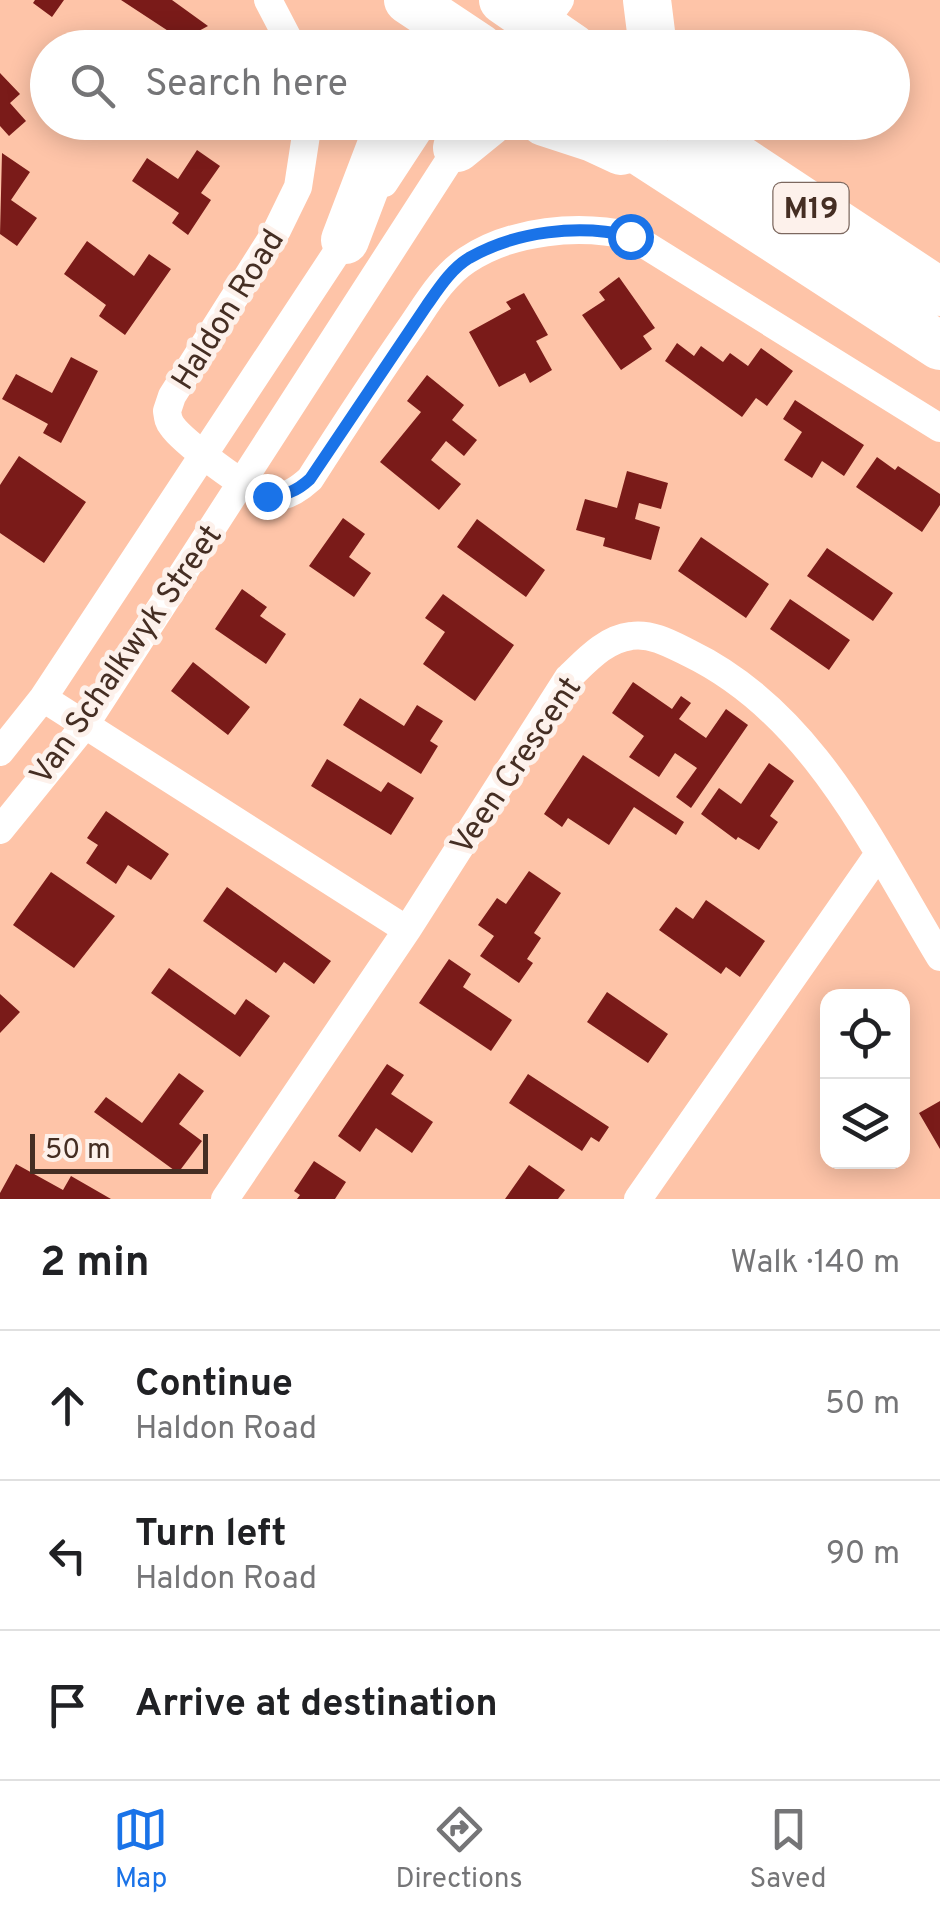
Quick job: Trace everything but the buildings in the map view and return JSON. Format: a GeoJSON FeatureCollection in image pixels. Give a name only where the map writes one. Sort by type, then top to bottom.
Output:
{"type":"FeatureCollection","features":[{"type":"Feature","properties":{"kind":"highway"},"geometry":{"type":"LineString","coordinates":[[400,0],[410,30]]}},
{"type":"Feature","properties":{"kind":"highway"},"geometry":{"type":"LineString","coordinates":[[408,0],[453,30]]}},
{"type":"Feature","properties":{"kind":"highway"},"geometry":{"type":"LineString","coordinates":[[646,0],[651,30]]}},
{"type":"Feature","properties":{"kind":"highway"},"geometry":{"type":"LineString","coordinates":[[345,240],[383,140]]}},
{"type":"Feature","properties":{"kind":"highway"},"geometry":{"type":"LineString","coordinates":[[598,140],[697,187]]}},
{"type":"Feature","properties":{"kind":"highway","name":"M19"},"geometry":{"type":"LineString","coordinates":[[623,140],[940,346]]}},
{"type":"Feature","properties":{"kind":"highway","name":"M19"},"geometry":{"type":"LineString","coordinates":[[710,140],[940,292]]}},
{"type":"Feature","properties":{"kind":"highway"},"geometry":{"type":"LineString","coordinates":[[735,140],[820,214]]}},
{"type":"Feature","properties":{"kind":"street"},"geometry":{"type":"LineString","coordinates":[[268,0],[284,30]]}},
{"type":"Feature","properties":{"kind":"street"},"geometry":{"type":"LineString","coordinates":[[506,30],[530,17]]}},
{"type":"Feature","properties":{"kind":"street","name":"Haldon Road"},"geometry":{"type":"LineString","coordinates":[[305,140],[298,188],[277,230],[172,396],[167,412],[175,430],[242,483],[267,496],[300,489],[310,479],[446,278],[467,259],[499,244],[566,231],[600,229],[630,236],[940,428]]}},
{"type":"Feature","properties":{"kind":"street","name":"Van Schalkwyk Street"},"geometry":{"type":"LineString","coordinates":[[0,752],[43,698],[345,240],[450,140]]}},
{"type":"Feature","properties":{"kind":"street","name":"Van Schalkwyk Street"},"geometry":{"type":"LineString","coordinates":[[0,830],[85,725],[242,483],[454,140]]}},
{"type":"Feature","properties":{"kind":"street","name":"Veen Crescent"},"geometry":{"type":"LineString","coordinates":[[225,1199],[407,930],[568,678],[605,644],[631,636],[659,638],[730,676],[792,729],[834,780],[940,957]]}},
{"type":"Feature","properties":{"kind":"street"},"geometry":{"type":"LineString","coordinates":[[43,698],[407,930]]}},
{"type":"Feature","properties":{"kind":"street"},"geometry":{"type":"LineString","coordinates":[[638,1199],[878,855]]}},
{"type":"Feature","properties":{"kind":"route"},"geometry":{"type":"LineString","coordinates":[[267,496],[300,489],[310,479],[446,278],[467,259],[499,244],[566,231],[600,229],[630,236]]}}]}
